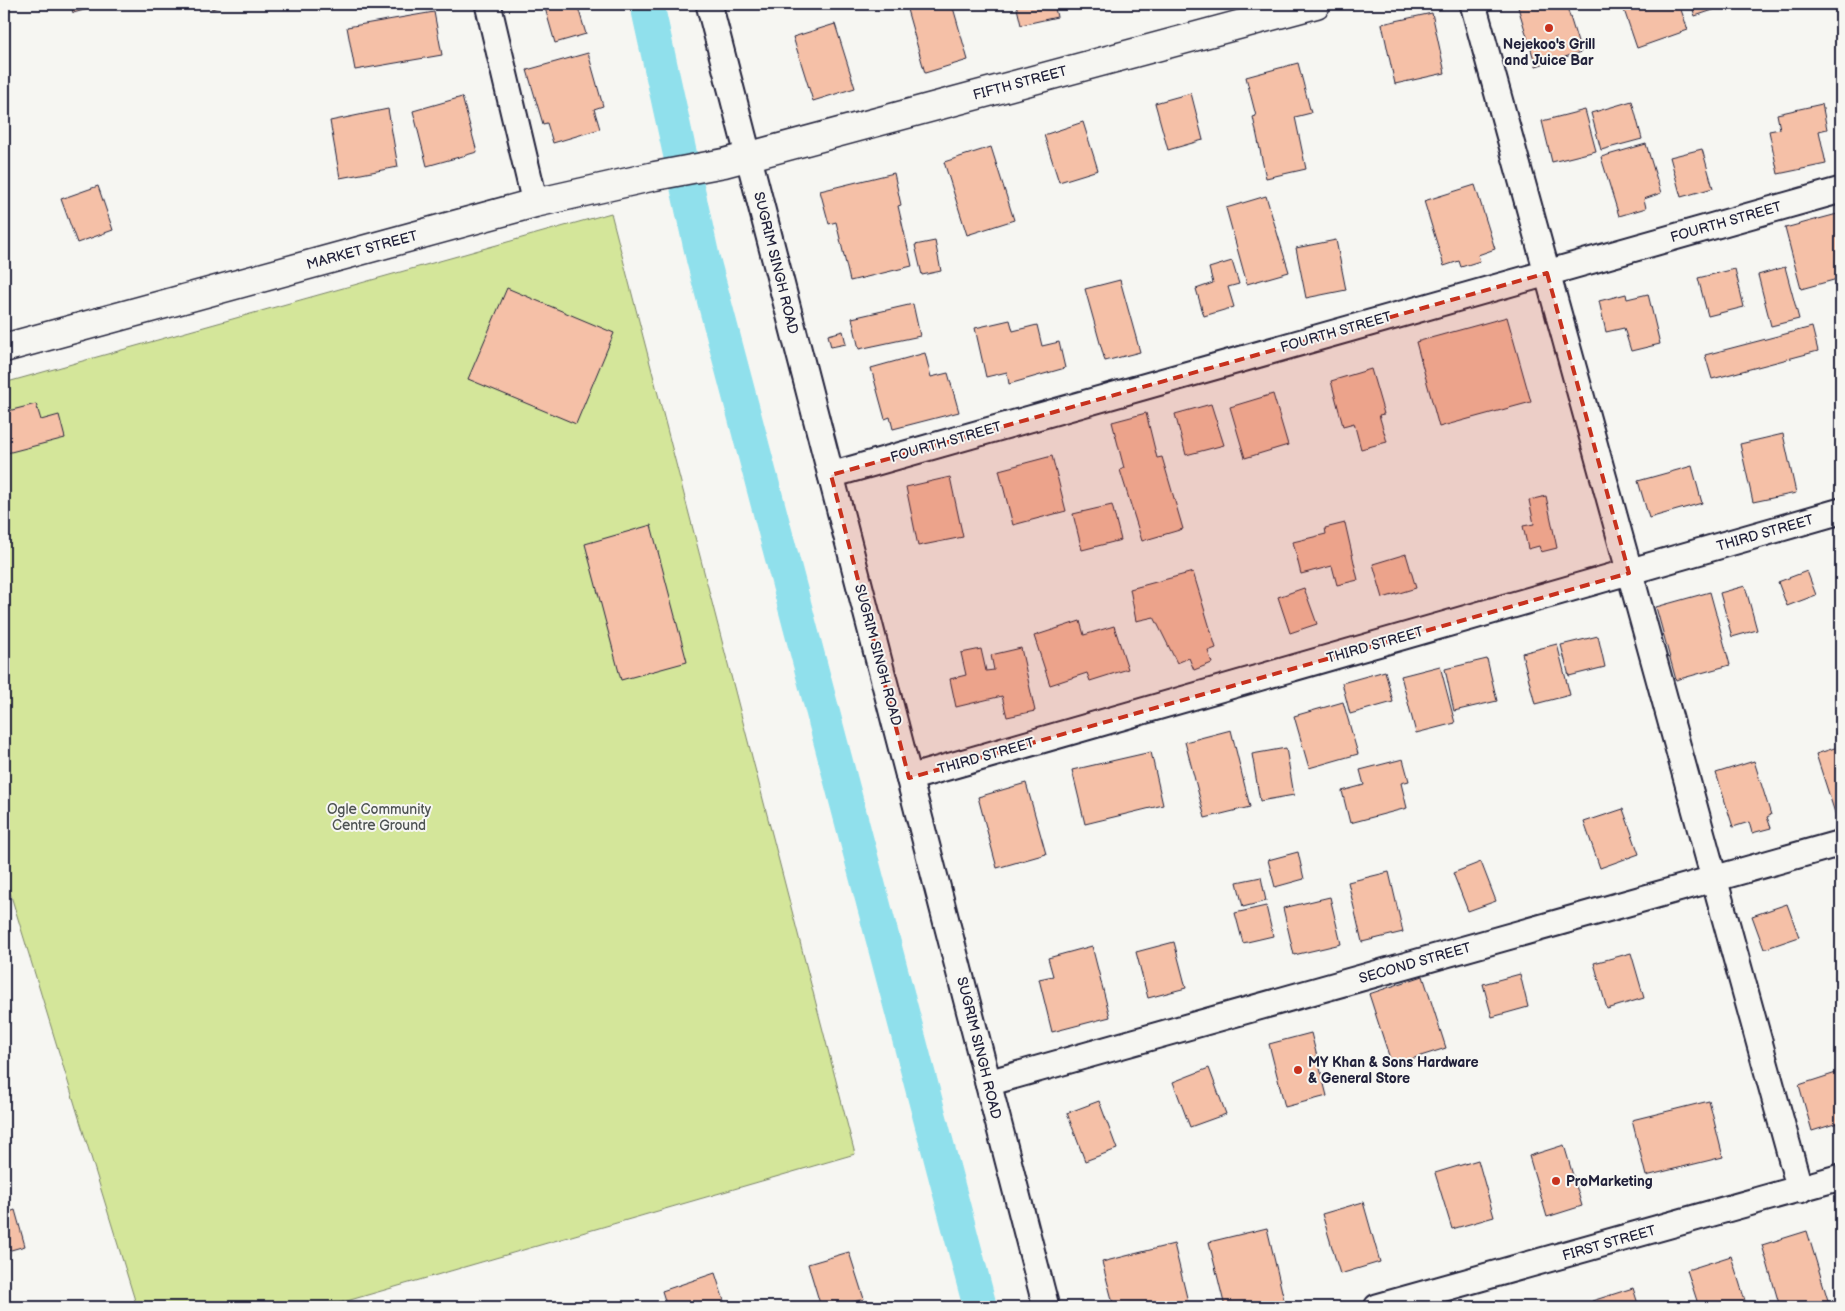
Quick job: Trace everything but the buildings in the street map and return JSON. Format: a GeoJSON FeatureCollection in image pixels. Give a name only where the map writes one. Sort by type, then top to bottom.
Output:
{"type":"FeatureCollection","features":[{"type":"Feature","properties":{"kind":"street"},"geometry":{"type":"LineString","coordinates":[[488,4],[535,203]]}},
{"type":"Feature","properties":{"kind":"street","name":"SUGRIM SINGH ROAD"},"geometry":{"type":"LineString","coordinates":[[709,4],[736,160],[831,475],[1046,1307]]}},
{"type":"Feature","properties":{"kind":"street","name":"FIFTH STREET"},"geometry":{"type":"LineString","coordinates":[[736,160],[1316,4]]}},
{"type":"Feature","properties":{"kind":"street"},"geometry":{"type":"LineString","coordinates":[[1473,4],[1800,1190]]}},
{"type":"Feature","properties":{"kind":"street","name":"MARKET STREET"},"geometry":{"type":"LineString","coordinates":[[4,348],[535,203],[736,160]]}},
{"type":"Feature","properties":{"kind":"street","name":"FOURTH STREET"},"geometry":{"type":"LineString","coordinates":[[831,475],[1841,190]]}},
{"type":"Feature","properties":{"kind":"street","name":"THIRD STREET"},"geometry":{"type":"LineString","coordinates":[[910,778],[1841,511]]}},
{"type":"Feature","properties":{"kind":"street","name":"SECOND STREET"},"geometry":{"type":"LineString","coordinates":[[988,1083],[1841,843]]}},
{"type":"Feature","properties":{"kind":"street","name":"FIRST STREET"},"geometry":{"type":"LineString","coordinates":[[1377,1307],[1841,1178]]}},
{"type":"Feature","properties":{"kind":"highlighted area"},"geometry":{"type":"Polygon","coordinates":[[[1547,273],[1629,573],[909,778],[831,475],[1547,273]]]}},
{"type":"Feature","properties":{"kind":"green space","name":"Ogle Community Centre Ground"},"geometry":{"type":"Polygon","coordinates":[[[611,213],[855,1154],[326,1307],[137,1307],[4,873],[4,383],[611,213]]]}},
{"type":"Feature","properties":{"kind":"waterway"},"geometry":{"type":"LineString","coordinates":[[647,4],[703,259],[980,1307]]}},
{"type":"Feature","properties":{"kind":"place","name":"Nejekoo's Grill and Juice Bar"},"geometry":{"type":"Point","coordinates":[1549,28]}},
{"type":"Feature","properties":{"kind":"place","name":"MY Khan & Sons Hardware & General Store"},"geometry":{"type":"Point","coordinates":[1298,1070]}},
{"type":"Feature","properties":{"kind":"place","name":"ProMarketing"},"geometry":{"type":"Point","coordinates":[1556,1181]}}]}
